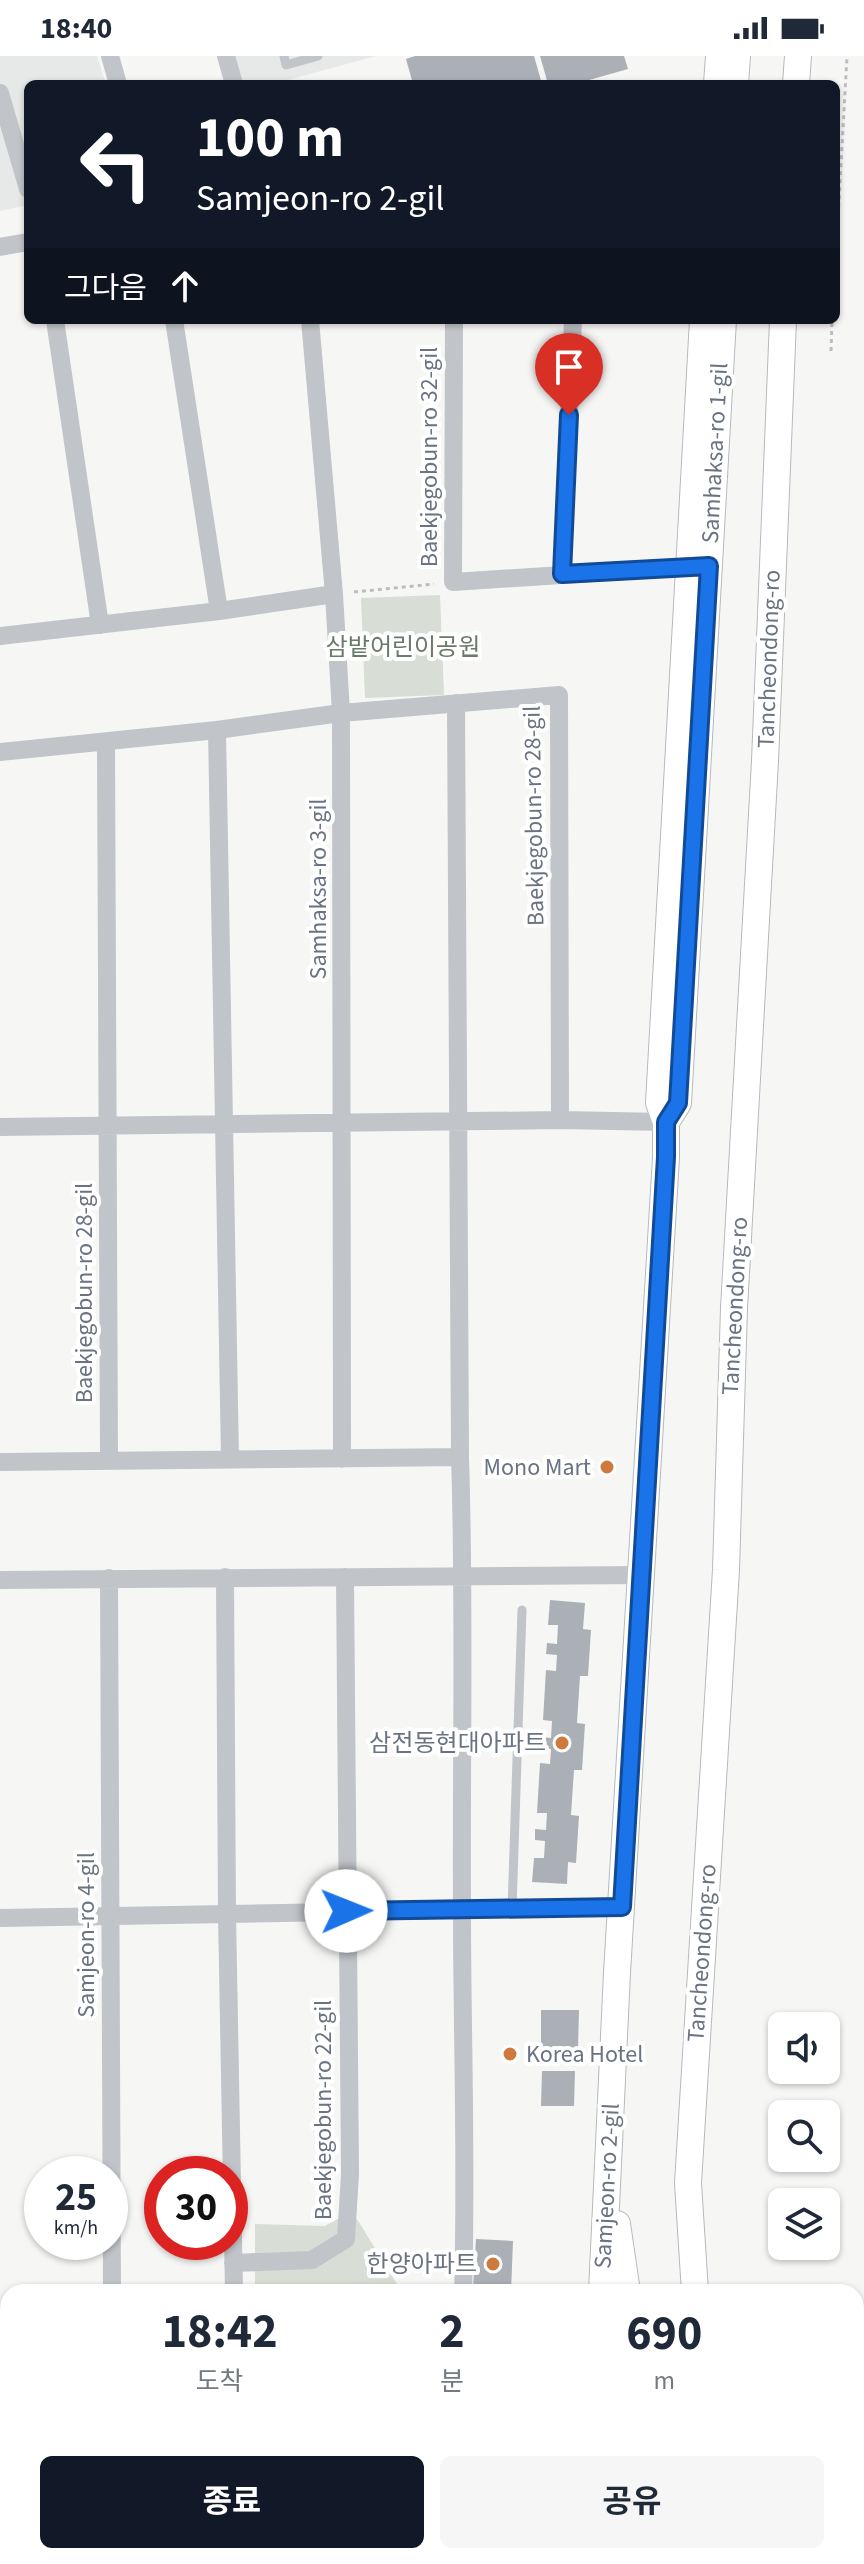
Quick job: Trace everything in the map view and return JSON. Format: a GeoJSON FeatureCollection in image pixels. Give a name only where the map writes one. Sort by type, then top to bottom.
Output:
{"type":"FeatureCollection","features":[{"type":"Feature","properties":{"kind":"street"},"geometry":{"type":"LineString","coordinates":[[110,56],[117,80]]}},
{"type":"Feature","properties":{"kind":"street"},"geometry":{"type":"LineString","coordinates":[[226,56],[233,80]]}},
{"type":"Feature","properties":{"kind":"street"},"geometry":{"type":"LineString","coordinates":[[717,80],[719,56]]}},
{"type":"Feature","properties":{"kind":"street"},"geometry":{"type":"LineString","coordinates":[[735,80],[737,56]]}},
{"type":"Feature","properties":{"kind":"street"},"geometry":{"type":"LineString","coordinates":[[796,80],[798,56]]}},
{"type":"Feature","properties":{"kind":"street"},"geometry":{"type":"LineString","coordinates":[[0,93],[24,175]]}},
{"type":"Feature","properties":{"kind":"street"},"geometry":{"type":"LineString","coordinates":[[0,247],[24,243]]}},
{"type":"Feature","properties":{"kind":"street"},"geometry":{"type":"LineString","coordinates":[[56,324],[100,625]]}},
{"type":"Feature","properties":{"kind":"street"},"geometry":{"type":"LineString","coordinates":[[175,324],[219,611]]}},
{"type":"Feature","properties":{"kind":"street","name":"Samhaksa-ro 3-gil"},"geometry":{"type":"LineString","coordinates":[[310,324],[341,713],[342,1459]]}},
{"type":"Feature","properties":{"kind":"street","name":"Baekjegobun-ro 32-gil"},"geometry":{"type":"LineString","coordinates":[[454,324],[453,582],[699,566]]}},
{"type":"Feature","properties":{"kind":"street"},"geometry":{"type":"LineString","coordinates":[[562,574],[573,324]]}},
{"type":"Feature","properties":{"kind":"street","name":"Samhaksa-ro 1-gil"},"geometry":{"type":"LineString","coordinates":[[699,566],[703,324]]}},
{"type":"Feature","properties":{"kind":"street","name":"Samhaksa-ro 1-gil"},"geometry":{"type":"LineString","coordinates":[[666,1122],[659,1103],[699,566],[723,324]]}},
{"type":"Feature","properties":{"kind":"street","name":"Tancheondong-ro"},"geometry":{"type":"LineString","coordinates":[[694,2284],[688,2183],[726,1570],[734,1308],[765,761],[783,324]]}},
{"type":"Feature","properties":{"kind":"street"},"geometry":{"type":"LineString","coordinates":[[0,636],[219,611],[334,594]]}},
{"type":"Feature","properties":{"kind":"street","name":"Baekjegobun-ro 28-gil"},"geometry":{"type":"LineString","coordinates":[[456,703],[559,695],[560,1120]]}},
{"type":"Feature","properties":{"kind":"street"},"geometry":{"type":"LineString","coordinates":[[0,752],[456,703],[460,1457],[464,1579],[463,2284]]}},
{"type":"Feature","properties":{"kind":"street"},"geometry":{"type":"LineString","coordinates":[[217,730],[230,1459]]}},
{"type":"Feature","properties":{"kind":"street","name":"Baekjegobun-ro 28-gil"},"geometry":{"type":"LineString","coordinates":[[106,742],[109,1461]]}},
{"type":"Feature","properties":{"kind":"street"},"geometry":{"type":"LineString","coordinates":[[0,1127],[560,1120],[666,1122]]}},
{"type":"Feature","properties":{"kind":"street","name":"Samjeon-ro 2-gil"},"geometry":{"type":"LineString","coordinates":[[599,2284],[609,2171],[666,1122]]}},
{"type":"Feature","properties":{"kind":"street"},"geometry":{"type":"LineString","coordinates":[[0,1462],[460,1457]]}},
{"type":"Feature","properties":{"kind":"street"},"geometry":{"type":"LineString","coordinates":[[0,1580],[225,1577],[464,1579],[641,1575]]}},
{"type":"Feature","properties":{"kind":"street"},"geometry":{"type":"LineString","coordinates":[[225,1577],[234,2284]]}},
{"type":"Feature","properties":{"kind":"street","name":"Baekjegobun-ro 22-gil"},"geometry":{"type":"LineString","coordinates":[[233,2263],[312,2260],[346,2239],[350,2174],[345,1577]]}},
{"type":"Feature","properties":{"kind":"street","name":"Samjeon-ro 4-gil"},"geometry":{"type":"LineString","coordinates":[[109,1578],[112,2284]]}},
{"type":"Feature","properties":{"kind":"street"},"geometry":{"type":"LineString","coordinates":[[0,1918],[622,1907]]}},
{"type":"Feature","properties":{"kind":"street"},"geometry":{"type":"LineString","coordinates":[[609,2171],[626,2284]]}},
{"type":"Feature","properties":{"kind":"lane"},"geometry":{"type":"LineString","coordinates":[[284,56],[286,65],[318,56]]}},
{"type":"Feature","properties":{"kind":"lane"},"geometry":{"type":"LineString","coordinates":[[512,1909],[522,1610]]}},
{"type":"Feature","properties":{"kind":"path"},"geometry":{"type":"LineString","coordinates":[[840,183],[847,56]]}},
{"type":"Feature","properties":{"kind":"path"},"geometry":{"type":"LineString","coordinates":[[831,351],[832,324]]}},
{"type":"Feature","properties":{"kind":"path"},"geometry":{"type":"LineString","coordinates":[[334,594],[453,582]]}},
{"type":"Feature","properties":{"kind":"shaded area"},"geometry":{"type":"Polygon","coordinates":[[[0,56],[97,56],[105,80],[24,80],[24,206],[0,211],[0,56]]]}},
{"type":"Feature","properties":{"kind":"shaded area"},"geometry":{"type":"Polygon","coordinates":[[[232,56],[376,56],[288,80],[239,80],[232,56]]]}},
{"type":"Feature","properties":{"kind":"green space","name":"삼밭어린이공원"},"geometry":{"type":"Polygon","coordinates":[[[440,595],[444,695],[365,698],[361,598],[440,595]]]}},
{"type":"Feature","properties":{"kind":"green space"},"geometry":{"type":"Polygon","coordinates":[[[352,2211],[397,2284],[255,2284],[255,2224],[325,2226],[352,2211]]]}},
{"type":"Feature","properties":{"kind":"building"},"geometry":{"type":"Polygon","coordinates":[[[415,56],[534,56],[541,80],[412,80],[406,59],[415,56]]]}},
{"type":"Feature","properties":{"kind":"building"},"geometry":{"type":"Polygon","coordinates":[[[540,56],[624,56],[628,69],[589,80],[547,80],[540,56]]]}},
{"type":"Feature","properties":{"kind":"building","name":"삼전동현대아파트"},"geometry":{"type":"Polygon","coordinates":[[[550,1600],[585,1603],[583,1629],[591,1630],[588,1676],[580,1676],[577,1723],[585,1724],[582,1770],[574,1770],[571,1815],[579,1816],[576,1863],[568,1862],[567,1884],[532,1882],[534,1858],[544,1858],[545,1841],[535,1840],[535,1829],[546,1830],[547,1813],[537,1813],[540,1763],[550,1764],[551,1749],[540,1748],[541,1737],[551,1738],[552,1721],[543,1720],[546,1670],[556,1671],[557,1655],[546,1654],[547,1643],[557,1644],[558,1625],[548,1625],[550,1600]]]}},
{"type":"Feature","properties":{"kind":"building"},"geometry":{"type":"Polygon","coordinates":[[[541,2010],[579,2010],[578,2049],[541,2049],[541,2010]]]}},
{"type":"Feature","properties":{"kind":"building"},"geometry":{"type":"Polygon","coordinates":[[[542,2071],[575,2071],[574,2106],[541,2106],[542,2071]]]}},
{"type":"Feature","properties":{"kind":"building","name":"한양아파트"},"geometry":{"type":"Polygon","coordinates":[[[476,2239],[513,2241],[511,2284],[473,2284],[476,2239]]]}},
{"type":"Feature","properties":{"kind":"place","name":"Mono Mart"},"geometry":{"type":"Point","coordinates":[607,1467]}},
{"type":"Feature","properties":{"kind":"place","name":"삼전동현대아파트"},"geometry":{"type":"Point","coordinates":[562,1743]}},
{"type":"Feature","properties":{"kind":"place","name":"Korea Hotel"},"geometry":{"type":"Point","coordinates":[510,2054]}},
{"type":"Feature","properties":{"kind":"place","name":"한양아파트"},"geometry":{"type":"Point","coordinates":[493,2264]}},
{"type":"Feature","properties":{"kind":"route"},"geometry":{"type":"LineString","coordinates":[[346,1911],[622,1907],[666,1122],[678,1103],[709,566],[562,574],[569,415]]}}]}
